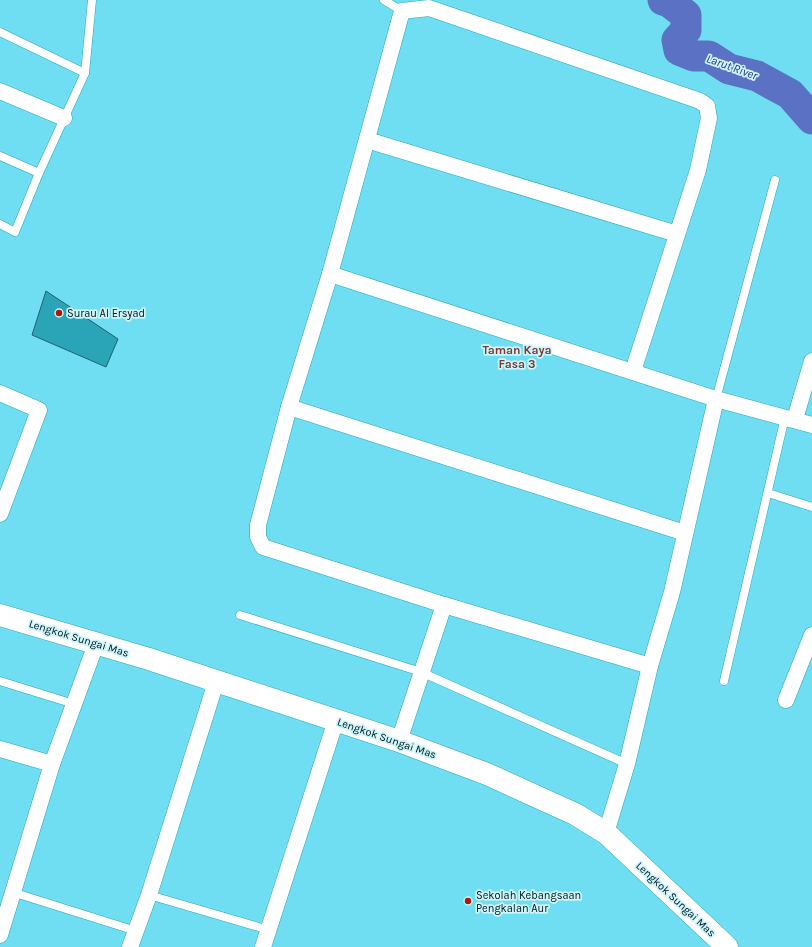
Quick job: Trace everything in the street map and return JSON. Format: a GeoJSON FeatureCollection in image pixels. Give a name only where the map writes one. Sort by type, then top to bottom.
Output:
{"type":"FeatureCollection","features":[{"type":"Feature","properties":{"kind":"street"},"geometry":{"type":"LineString","coordinates":[[633,371],[698,170],[705,143],[709,118],[707,106],[700,101],[429,8],[402,11],[330,274],[289,407],[258,526],[258,537],[263,547],[444,605],[650,666]]}},
{"type":"Feature","properties":{"kind":"street"},"geometry":{"type":"LineString","coordinates":[[0,91],[64,118]]}},
{"type":"Feature","properties":{"kind":"street"},"geometry":{"type":"LineString","coordinates":[[366,140],[677,234]]}},
{"type":"Feature","properties":{"kind":"street"},"geometry":{"type":"LineString","coordinates":[[330,274],[716,399],[812,425]]}},
{"type":"Feature","properties":{"kind":"street"},"geometry":{"type":"LineString","coordinates":[[790,418],[812,361]]}},
{"type":"Feature","properties":{"kind":"street"},"geometry":{"type":"LineString","coordinates":[[0,393],[38,410],[0,514]]}},
{"type":"Feature","properties":{"kind":"street"},"geometry":{"type":"LineString","coordinates":[[606,833],[626,764],[650,666],[672,592],[716,399]]}},
{"type":"Feature","properties":{"kind":"street"},"geometry":{"type":"LineString","coordinates":[[289,407],[685,533]]}},
{"type":"Feature","properties":{"kind":"street"},"geometry":{"type":"LineString","coordinates":[[399,740],[444,605]]}},
{"type":"Feature","properties":{"kind":"street","name":"Lengkok Sungai Mas"},"geometry":{"type":"LineString","coordinates":[[0,615],[149,659],[216,682],[399,740],[487,774],[575,814],[606,833],[727,947]]}},
{"type":"Feature","properties":{"kind":"street"},"geometry":{"type":"LineString","coordinates":[[786,700],[812,635]]}},
{"type":"Feature","properties":{"kind":"street"},"geometry":{"type":"LineString","coordinates":[[0,935],[52,764],[96,644]]}},
{"type":"Feature","properties":{"kind":"street"},"geometry":{"type":"LineString","coordinates":[[130,947],[149,895],[216,682]]}},
{"type":"Feature","properties":{"kind":"street"},"geometry":{"type":"LineString","coordinates":[[263,947],[336,720]]}},
{"type":"Feature","properties":{"kind":"street"},"geometry":{"type":"LineString","coordinates":[[0,749],[52,764]]}},
{"type":"Feature","properties":{"kind":"lane"},"geometry":{"type":"LineString","coordinates":[[0,224],[15,232],[39,173],[85,73],[92,0]]}},
{"type":"Feature","properties":{"kind":"lane"},"geometry":{"type":"LineString","coordinates":[[384,0],[402,11]]}},
{"type":"Feature","properties":{"kind":"lane"},"geometry":{"type":"LineString","coordinates":[[0,32],[85,73]]}},
{"type":"Feature","properties":{"kind":"lane"},"geometry":{"type":"LineString","coordinates":[[0,156],[39,173]]}},
{"type":"Feature","properties":{"kind":"lane"},"geometry":{"type":"LineString","coordinates":[[716,399],[775,180]]}},
{"type":"Feature","properties":{"kind":"lane"},"geometry":{"type":"LineString","coordinates":[[724,681],[768,493],[790,418]]}},
{"type":"Feature","properties":{"kind":"lane"},"geometry":{"type":"LineString","coordinates":[[768,493],[812,507]]}},
{"type":"Feature","properties":{"kind":"lane"},"geometry":{"type":"LineString","coordinates":[[240,615],[421,672],[626,764]]}},
{"type":"Feature","properties":{"kind":"lane"},"geometry":{"type":"LineString","coordinates":[[0,681],[74,704]]}},
{"type":"Feature","properties":{"kind":"lane"},"geometry":{"type":"LineString","coordinates":[[12,892],[136,931]]}},
{"type":"Feature","properties":{"kind":"lane"},"geometry":{"type":"LineString","coordinates":[[149,895],[269,930]]}},
{"type":"Feature","properties":{"kind":"building","name":"Surau Al Ersyad"},"geometry":{"type":"Polygon","coordinates":[[[46,291],[118,339],[106,367],[32,335],[46,291]]]}},
{"type":"Feature","properties":{"kind":"waterway","name":"Larut River"},"geometry":{"type":"LineString","coordinates":[[663,0],[669,2],[686,15],[686,30],[677,40],[679,50],[694,56],[709,56],[729,69],[757,76],[790,94],[812,119]]}},
{"type":"Feature","properties":{"kind":"place","name":"Surau Al Ersyad"},"geometry":{"type":"Point","coordinates":[59,313]}},
{"type":"Feature","properties":{"kind":"place","name":"Sekolah Kebangsaan Pengkalan Aur"},"geometry":{"type":"Point","coordinates":[468,901]}},
{"type":"Feature","properties":{"kind":"district","name":"Taman Kaya Fasa 3"},"geometry":{"type":"Point","coordinates":[517,357]}}]}
